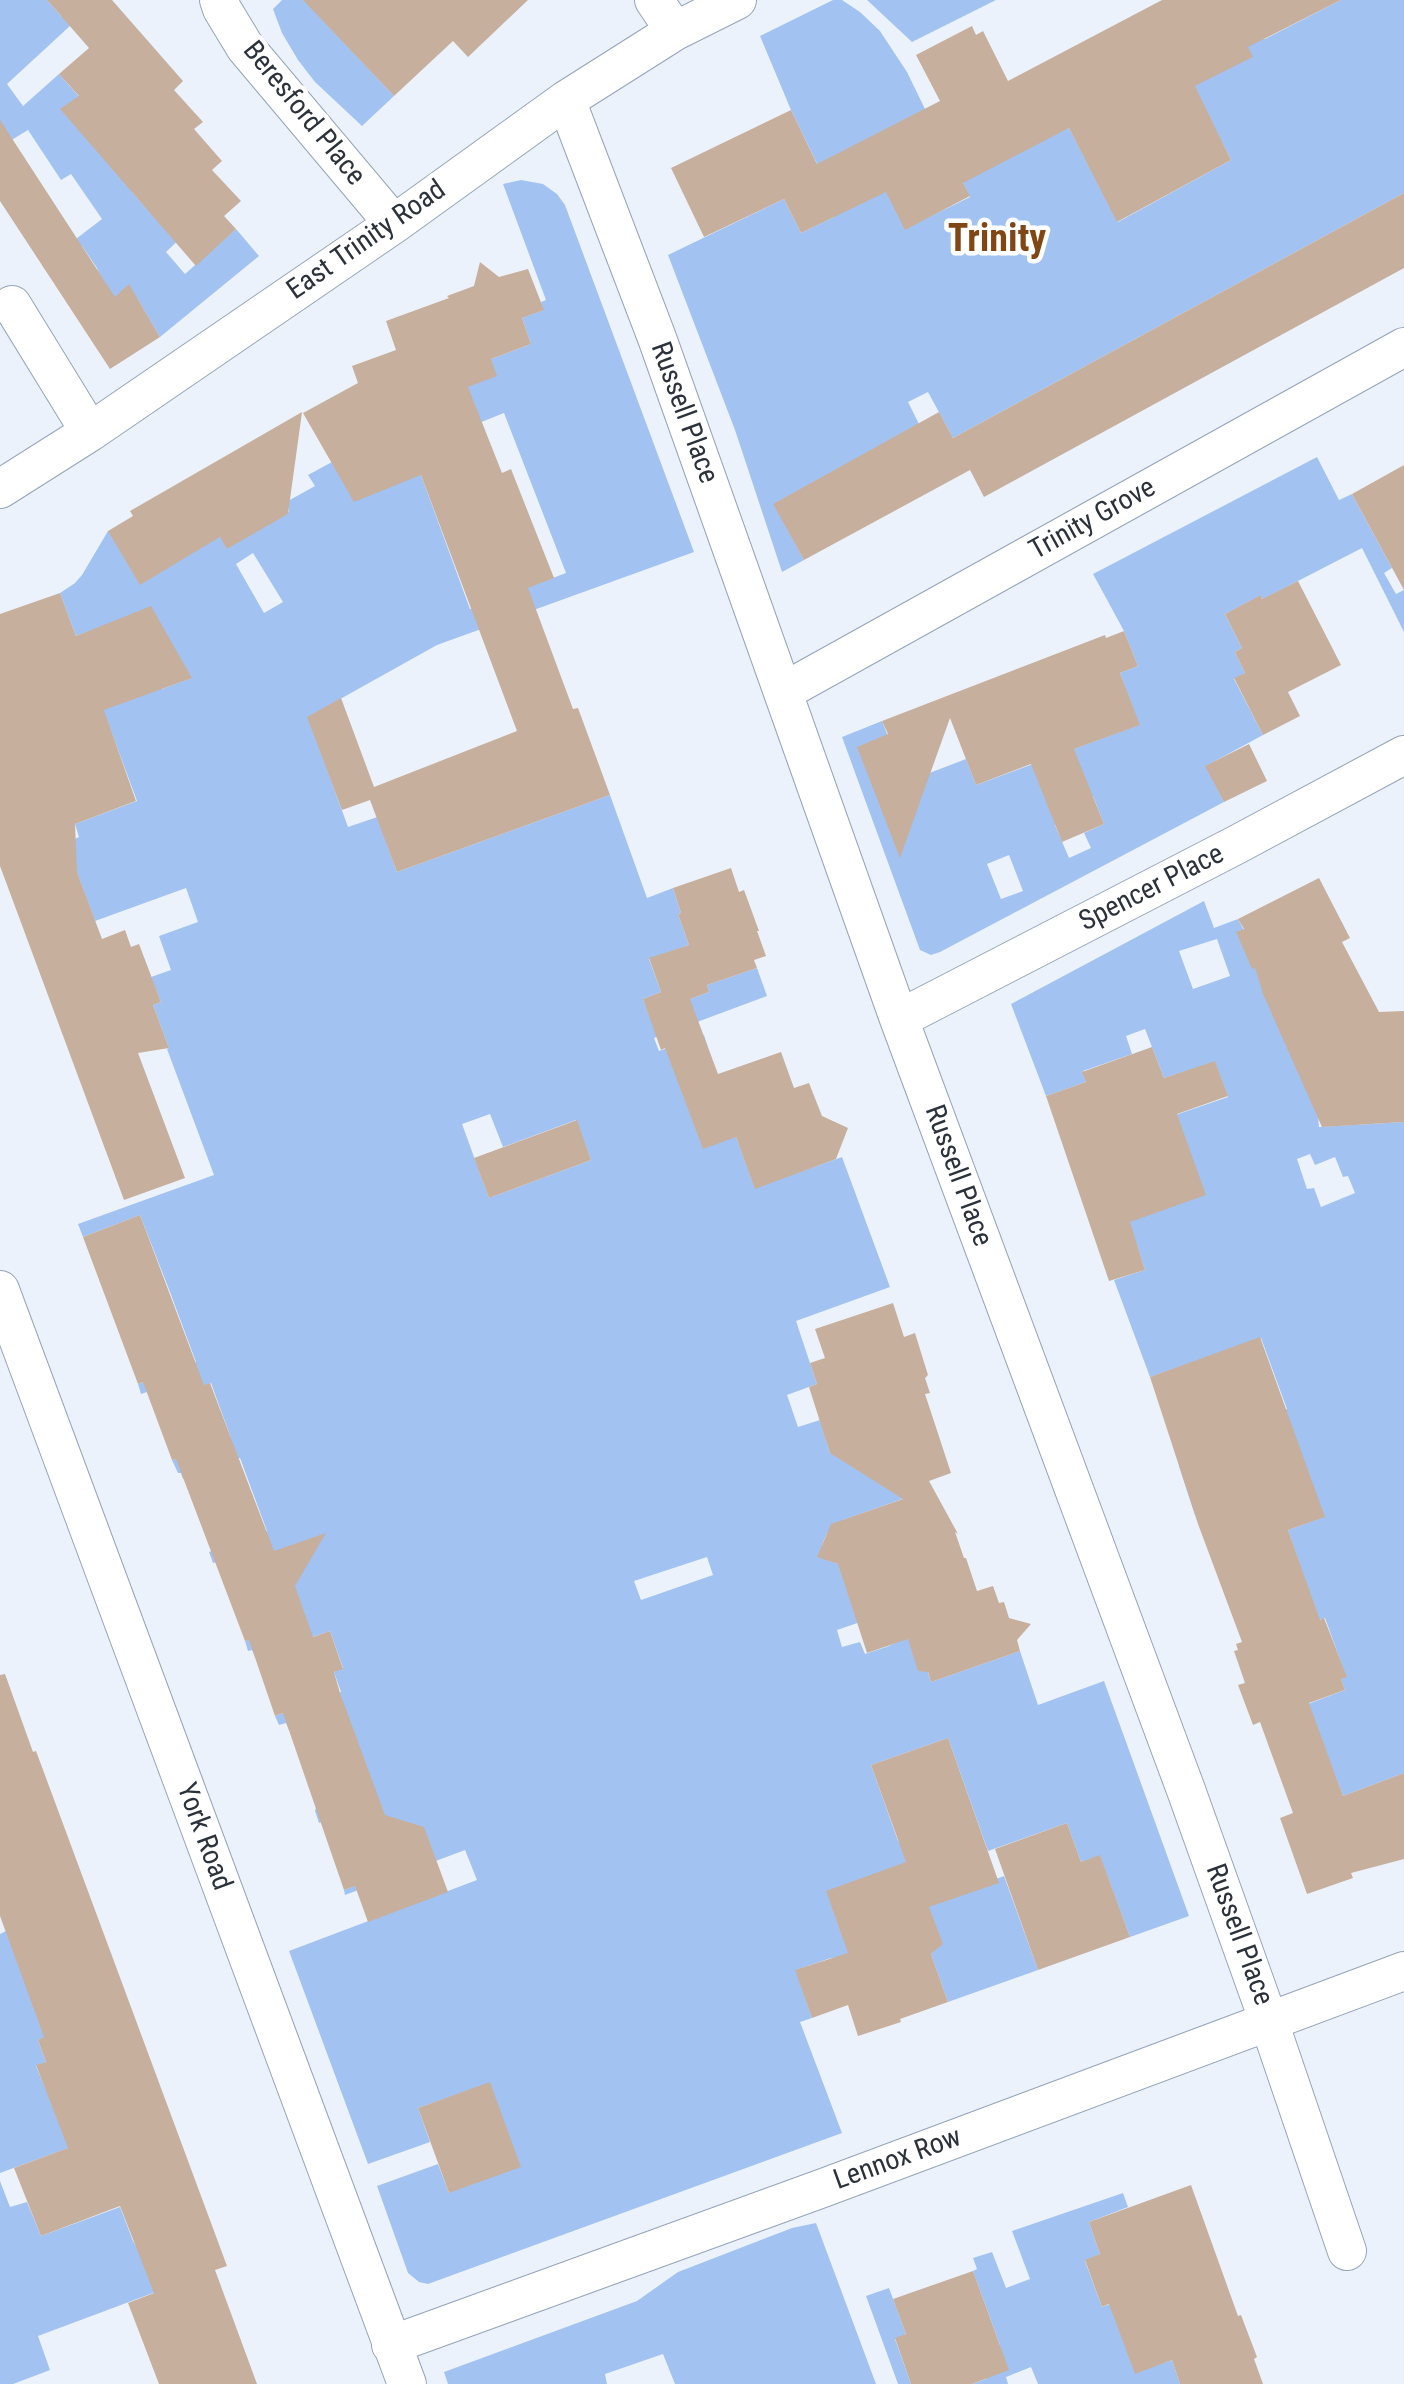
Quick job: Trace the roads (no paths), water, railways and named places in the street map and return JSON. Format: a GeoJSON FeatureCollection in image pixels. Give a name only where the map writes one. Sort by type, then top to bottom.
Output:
{"type":"FeatureCollection","features":[{"type":"Feature","properties":{"kind":"street","name":"Beresford Place"},"geometry":{"type":"LineString","coordinates":[[220,0],[245,46],[394,224]]}},
{"type":"Feature","properties":{"kind":"street","name":"East Trinity Road"},"geometry":{"type":"LineString","coordinates":[[0,489],[394,224],[566,100],[665,16],[737,0]]}},
{"type":"Feature","properties":{"kind":"street","name":"Russell Place"},"geometry":{"type":"LineString","coordinates":[[566,100],[657,338],[899,1020],[1186,1790],[1347,2251]]}},
{"type":"Feature","properties":{"kind":"street"},"geometry":{"type":"LineString","coordinates":[[12,306],[90,432]]}},
{"type":"Feature","properties":{"kind":"street","name":"Trinity Grove"},"geometry":{"type":"LineString","coordinates":[[782,692],[1404,347]]}},
{"type":"Feature","properties":{"kind":"street","name":"Spencer Place"},"geometry":{"type":"LineString","coordinates":[[899,1020],[1404,756]]}},
{"type":"Feature","properties":{"kind":"street","name":"York Road"},"geometry":{"type":"LineString","coordinates":[[0,1290],[407,2384]]}},
{"type":"Feature","properties":{"kind":"street","name":"Lennox Row"},"geometry":{"type":"LineString","coordinates":[[392,2345],[1404,1972]]}},
{"type":"Feature","properties":{"kind":"district","name":"Trinity"},"geometry":{"type":"Point","coordinates":[997,241]}}]}
